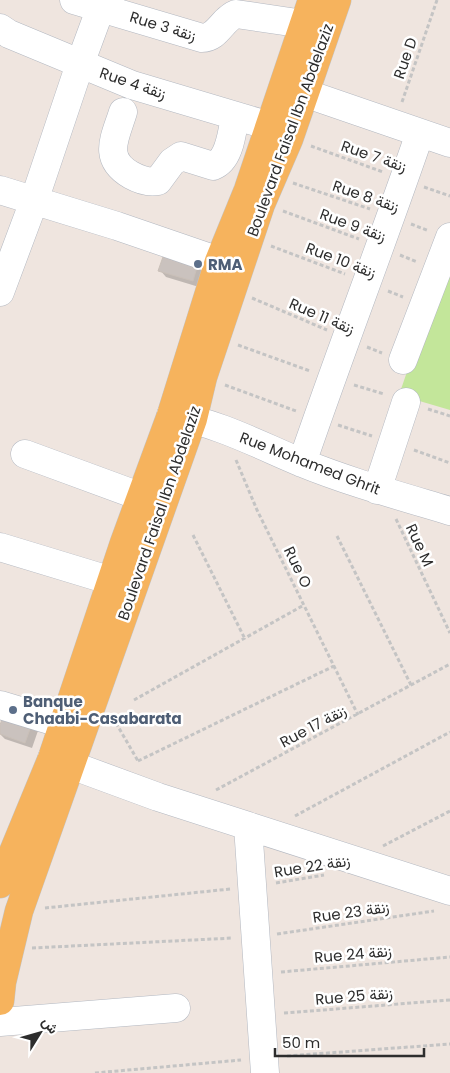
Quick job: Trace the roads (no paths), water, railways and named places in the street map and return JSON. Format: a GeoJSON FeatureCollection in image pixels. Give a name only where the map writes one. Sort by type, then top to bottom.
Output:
{"type":"FeatureCollection","features":[{"type":"Feature","properties":{"kind":"main road","name":"Boulevard Faisal Ibn Abdelaziz"},"geometry":{"type":"LineString","coordinates":[[294,89],[337,0]]}},
{"type":"Feature","properties":{"kind":"main road","name":"Boulevard Faisal Ibn Abdelaziz"},"geometry":{"type":"LineString","coordinates":[[0,1001],[9,949],[62,762],[182,417],[220,261],[280,132],[294,89],[308,12]]}},
{"type":"Feature","properties":{"kind":"main road","name":"Boulevard Faisal Ibn Abdelaziz"},"geometry":{"type":"LineString","coordinates":[[3,869],[62,762],[63,724],[112,581],[142,497],[203,377],[261,204],[274,177],[280,132]]}},
{"type":"Feature","properties":{"kind":"street","name":"Rue 3 زنقة"},"geometry":{"type":"LineString","coordinates":[[74,0],[106,4],[202,38],[211,36],[227,19],[236,14],[308,12]]}},
{"type":"Feature","properties":{"kind":"street"},"geometry":{"type":"LineString","coordinates":[[0,292],[34,201],[80,64],[106,4]]}},
{"type":"Feature","properties":{"kind":"street","name":"Rue 4 زنقة"},"geometry":{"type":"LineString","coordinates":[[0,28],[132,85],[235,116],[280,132]]}},
{"type":"Feature","properties":{"kind":"street"},"geometry":{"type":"LineString","coordinates":[[294,89],[450,143]]}},
{"type":"Feature","properties":{"kind":"street"},"geometry":{"type":"LineString","coordinates":[[123,112],[112,145],[115,160],[126,172],[141,181],[153,182],[158,181],[172,162],[180,156],[213,166],[218,164],[222,160],[231,139],[235,116]]}},
{"type":"Feature","properties":{"kind":"street"},"geometry":{"type":"LineString","coordinates":[[302,463],[330,378],[347,338],[420,133]]}},
{"type":"Feature","properties":{"kind":"street"},"geometry":{"type":"LineString","coordinates":[[0,190],[220,261]]}},
{"type":"Feature","properties":{"kind":"street"},"geometry":{"type":"LineString","coordinates":[[403,360],[450,238]]}},
{"type":"Feature","properties":{"kind":"street"},"geometry":{"type":"LineString","coordinates":[[380,491],[406,402]]}},
{"type":"Feature","properties":{"kind":"street","name":"Rue Mohamed Ghrit"},"geometry":{"type":"LineString","coordinates":[[182,417],[222,428],[302,463],[380,491],[450,511]]}},
{"type":"Feature","properties":{"kind":"street"},"geometry":{"type":"LineString","coordinates":[[25,454],[142,497]]}},
{"type":"Feature","properties":{"kind":"street"},"geometry":{"type":"LineString","coordinates":[[0,547],[112,581]]}},
{"type":"Feature","properties":{"kind":"street"},"geometry":{"type":"LineString","coordinates":[[0,705],[63,724]]}},
{"type":"Feature","properties":{"kind":"street"},"geometry":{"type":"LineString","coordinates":[[62,762],[158,797],[354,861],[445,901]]}},
{"type":"Feature","properties":{"kind":"street"},"geometry":{"type":"LineString","coordinates":[[257,829],[252,886],[264,1065]]}},
{"type":"Feature","properties":{"kind":"street"},"geometry":{"type":"LineString","coordinates":[[0,1022],[176,1008]]}},
{"type":"Feature","properties":{"kind":"place","name":"RMA"},"geometry":{"type":"Point","coordinates":[198,264]}},
{"type":"Feature","properties":{"kind":"place","name":"Banque Chaabi-Casabarata"},"geometry":{"type":"Point","coordinates":[13,710]}}]}
